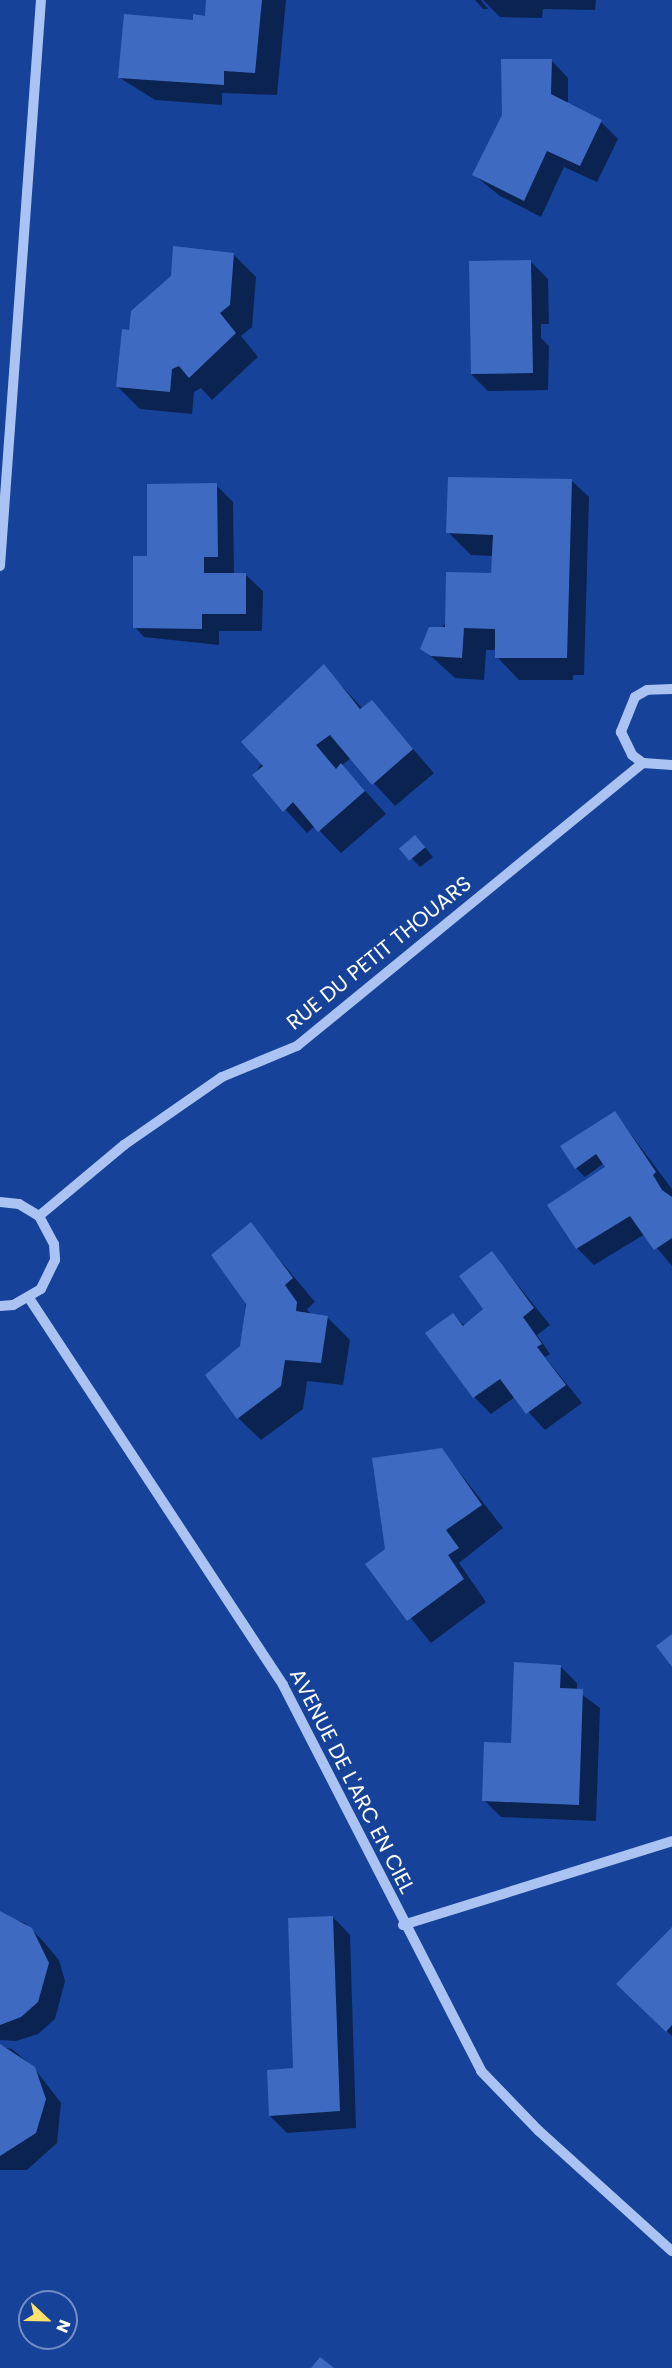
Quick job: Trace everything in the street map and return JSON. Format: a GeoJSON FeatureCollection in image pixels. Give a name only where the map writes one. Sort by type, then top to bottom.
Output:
{"type":"FeatureCollection","features":[{"type":"Feature","properties":{"kind":"street"},"geometry":{"type":"LineString","coordinates":[[0,566],[41,0]]}},
{"type":"Feature","properties":{"kind":"street"},"geometry":{"type":"LineString","coordinates":[[672,689],[635,697],[622,719],[625,744],[643,763],[672,765]]}},
{"type":"Feature","properties":{"kind":"street","name":"RUE DU PETIT THOUARS"},"geometry":{"type":"LineString","coordinates":[[39,1216],[124,1145],[222,1077],[297,1046],[643,763]]}},
{"type":"Feature","properties":{"kind":"street"},"geometry":{"type":"LineString","coordinates":[[0,1202],[18,1204],[39,1216],[54,1244],[54,1260],[50,1275],[29,1298],[0,1306]]}},
{"type":"Feature","properties":{"kind":"street","name":"AVENUE DE L'ARC EN CIEL"},"geometry":{"type":"LineString","coordinates":[[29,1298],[283,1684],[403,1925],[481,2070],[538,2131],[672,2251]]}},
{"type":"Feature","properties":{"kind":"street"},"geometry":{"type":"LineString","coordinates":[[403,1925],[672,1841]]}},
{"type":"Feature","properties":{"kind":"building"},"geometry":{"type":"Polygon","coordinates":[[[206,0],[262,0],[255,73],[224,71],[224,85],[118,78],[124,14],[193,20],[193,14],[205,16],[206,0]]]}},
{"type":"Feature","properties":{"kind":"building"},"geometry":{"type":"Polygon","coordinates":[[[501,59],[552,59],[551,94],[602,120],[580,166],[547,151],[524,201],[472,175],[502,115],[501,59]]]}},
{"type":"Feature","properties":{"kind":"building"},"geometry":{"type":"Polygon","coordinates":[[[173,246],[234,253],[230,305],[220,313],[236,333],[189,378],[179,366],[172,369],[170,392],[116,387],[122,329],[129,330],[131,311],[171,276],[173,246]]]}},
{"type":"Feature","properties":{"kind":"building"},"geometry":{"type":"Polygon","coordinates":[[[531,260],[533,373],[471,374],[469,261],[531,260]]]}},
{"type":"Feature","properties":{"kind":"building"},"geometry":{"type":"Polygon","coordinates":[[[448,477],[572,479],[567,658],[495,658],[495,629],[464,628],[462,658],[431,656],[420,649],[429,627],[445,627],[446,572],[491,573],[493,535],[446,533],[448,477]]]}},
{"type":"Feature","properties":{"kind":"building"},"geometry":{"type":"Polygon","coordinates":[[[217,483],[218,557],[204,557],[204,573],[246,573],[246,614],[202,614],[202,629],[133,628],[133,556],[147,556],[147,484],[217,483]]]}},
{"type":"Feature","properties":{"kind":"building"},"geometry":{"type":"Polygon","coordinates":[[[324,664],[360,709],[372,700],[413,749],[372,785],[330,735],[316,745],[336,769],[341,763],[365,791],[318,832],[293,802],[283,812],[252,775],[263,766],[241,742],[324,664]]]}},
{"type":"Feature","properties":{"kind":"building"},"geometry":{"type":"Polygon","coordinates":[[[415,835],[425,847],[409,861],[399,848],[415,835]]]}},
{"type":"Feature","properties":{"kind":"building"},"geometry":{"type":"Polygon","coordinates":[[[615,1111],[656,1172],[653,1175],[662,1190],[672,1197],[672,1238],[654,1250],[630,1216],[576,1249],[547,1205],[605,1167],[596,1154],[575,1169],[560,1146],[615,1111]]]}},
{"type":"Feature","properties":{"kind":"building"},"geometry":{"type":"Polygon","coordinates":[[[251,1222],[293,1278],[285,1285],[297,1302],[296,1311],[328,1316],[321,1363],[285,1360],[281,1386],[237,1419],[205,1375],[240,1346],[246,1304],[211,1255],[251,1222]]]}},
{"type":"Feature","properties":{"kind":"building"},"geometry":{"type":"Polygon","coordinates":[[[492,1251],[534,1308],[523,1317],[542,1344],[537,1347],[566,1385],[526,1414],[500,1379],[473,1398],[425,1333],[453,1313],[463,1326],[483,1309],[459,1276],[492,1251]]]}},
{"type":"Feature","properties":{"kind":"building"},"geometry":{"type":"Polygon","coordinates":[[[442,1448],[482,1505],[446,1530],[459,1548],[448,1555],[464,1579],[407,1621],[365,1564],[385,1549],[372,1458],[442,1448]]]}},
{"type":"Feature","properties":{"kind":"building"},"geometry":{"type":"Polygon","coordinates":[[[672,1634],[672,1667],[656,1646],[672,1634]]]}},
{"type":"Feature","properties":{"kind":"building"},"geometry":{"type":"Polygon","coordinates":[[[514,1662],[561,1665],[560,1688],[583,1689],[579,1805],[482,1801],[484,1742],[511,1743],[514,1662]]]}},
{"type":"Feature","properties":{"kind":"building"},"geometry":{"type":"Polygon","coordinates":[[[0,1911],[32,1928],[49,1963],[38,2002],[21,2017],[0,2025],[0,1911]]]}},
{"type":"Feature","properties":{"kind":"building"},"geometry":{"type":"Polygon","coordinates":[[[333,1916],[340,2111],[269,2116],[267,2070],[293,2068],[288,1918],[333,1916]]]}},
{"type":"Feature","properties":{"kind":"building"},"geometry":{"type":"Polygon","coordinates":[[[672,1927],[672,2025],[666,2032],[616,1984],[672,1927]]]}},
{"type":"Feature","properties":{"kind":"building"},"geometry":{"type":"Polygon","coordinates":[[[0,2044],[35,2067],[46,2099],[36,2133],[0,2156],[0,2044]]]}},
{"type":"Feature","properties":{"kind":"building"},"geometry":{"type":"Polygon","coordinates":[[[320,2357],[334,2368],[311,2368],[320,2357]]]}}]}
